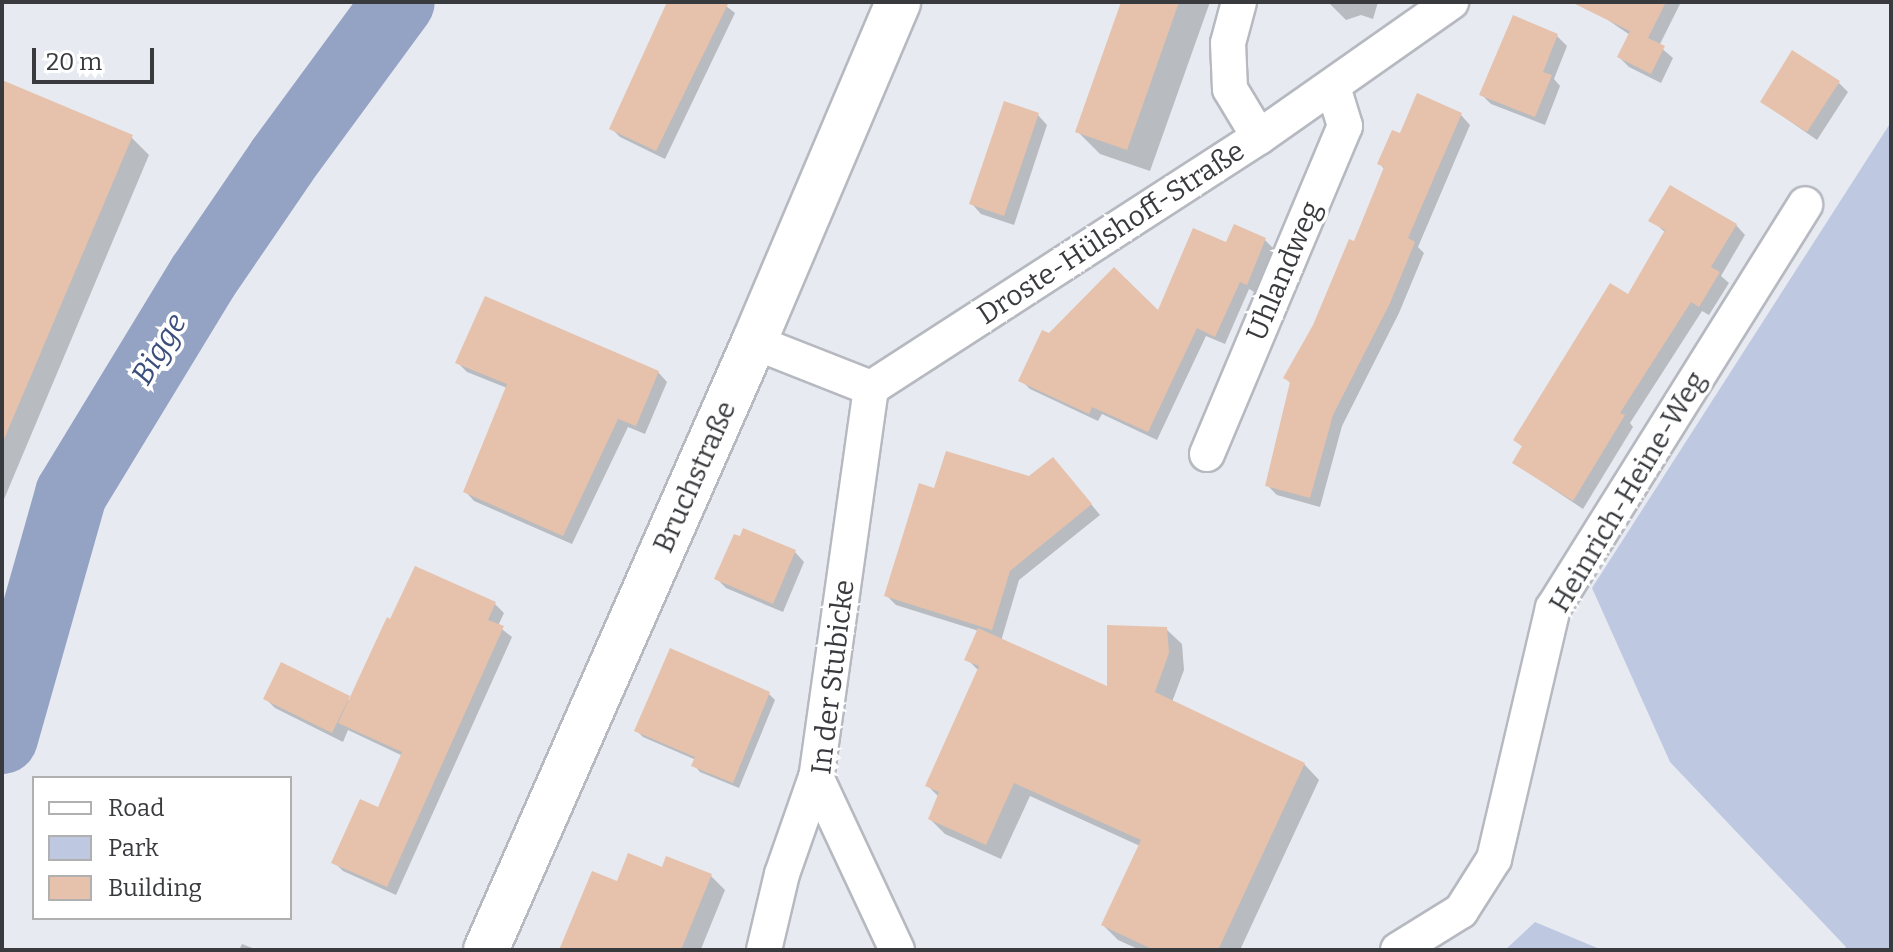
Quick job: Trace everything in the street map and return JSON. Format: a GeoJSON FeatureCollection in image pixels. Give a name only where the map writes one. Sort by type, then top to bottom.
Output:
{"type":"FeatureCollection","features":[{"type":"Feature","properties":{"kind":"main road","name":"Bruchstraße"},"geometry":{"type":"LineString","coordinates":[[486,950],[754,342],[898,2]]}},
{"type":"Feature","properties":{"kind":"street"},"geometry":{"type":"LineString","coordinates":[[1239,2],[1228,43],[1230,89],[1259,137]]}},
{"type":"Feature","properties":{"kind":"street","name":"Droste-Hülshoff-Straße"},"geometry":{"type":"LineString","coordinates":[[871,388],[1259,137],[1451,2]]}},
{"type":"Feature","properties":{"kind":"street","name":"Uhlandweg"},"geometry":{"type":"LineString","coordinates":[[1207,454],[1345,126],[1333,87]]}},
{"type":"Feature","properties":{"kind":"street","name":"Heinrich-Heine-Weg"},"geometry":{"type":"LineString","coordinates":[[1398,950],[1461,911],[1494,859],[1553,608],[1805,204]]}},
{"type":"Feature","properties":{"kind":"street"},"geometry":{"type":"LineString","coordinates":[[754,342],[871,388]]}},
{"type":"Feature","properties":{"kind":"street","name":"In der Stubicke"},"geometry":{"type":"LineString","coordinates":[[871,388],[816,777],[900,947]]}},
{"type":"Feature","properties":{"kind":"street"},"geometry":{"type":"LineString","coordinates":[[764,950],[782,874],[816,777]]}},
{"type":"Feature","properties":{"kind":"green space"},"geometry":{"type":"Polygon","coordinates":[[[1891,122],[1891,950],[1844,950],[1846,947],[1670,762],[1592,588],[1891,122]]]}},
{"type":"Feature","properties":{"kind":"green space"},"geometry":{"type":"Polygon","coordinates":[[[1535,922],[1602,950],[1505,950],[1535,922]]]}},
{"type":"Feature","properties":{"kind":"building"},"geometry":{"type":"Polygon","coordinates":[[[667,2],[729,2],[656,151],[609,129],[667,2]]]}},
{"type":"Feature","properties":{"kind":"building"},"geometry":{"type":"Polygon","coordinates":[[[1121,2],[1179,2],[1127,150],[1075,132],[1121,2]]]}},
{"type":"Feature","properties":{"kind":"building"},"geometry":{"type":"Polygon","coordinates":[[[1571,2],[1666,2],[1648,38],[1665,46],[1651,74],[1617,57],[1630,31],[1571,2]]]}},
{"type":"Feature","properties":{"kind":"building"},"geometry":{"type":"Polygon","coordinates":[[[1513,15],[1558,34],[1543,72],[1552,75],[1535,117],[1479,95],[1513,15]]]}},
{"type":"Feature","properties":{"kind":"building"},"geometry":{"type":"Polygon","coordinates":[[[1792,50],[1840,81],[1807,132],[1760,102],[1792,50]]]}},
{"type":"Feature","properties":{"kind":"building"},"geometry":{"type":"Polygon","coordinates":[[[2,80],[133,135],[2,444],[2,80]]]}},
{"type":"Feature","properties":{"kind":"building"},"geometry":{"type":"Polygon","coordinates":[[[1417,93],[1462,113],[1408,238],[1415,242],[1390,303],[1333,415],[1310,498],[1265,486],[1290,382],[1283,378],[1313,325],[1349,239],[1354,241],[1384,167],[1377,164],[1392,130],[1400,133],[1417,93]]]}},
{"type":"Feature","properties":{"kind":"building"},"geometry":{"type":"Polygon","coordinates":[[[1004,101],[1039,113],[1004,216],[969,204],[1004,101]]]}},
{"type":"Feature","properties":{"kind":"building"},"geometry":{"type":"Polygon","coordinates":[[[1670,185],[1737,224],[1711,267],[1720,272],[1699,307],[1691,302],[1620,413],[1625,415],[1573,501],[1512,463],[1522,446],[1513,440],[1610,283],[1628,294],[1665,230],[1648,221],[1670,185]]]}},
{"type":"Feature","properties":{"kind":"building"},"geometry":{"type":"Polygon","coordinates":[[[1234,224],[1266,238],[1247,285],[1240,282],[1215,337],[1197,328],[1148,432],[1092,407],[1089,414],[1018,381],[1042,330],[1049,333],[1114,267],[1158,310],[1193,228],[1226,242],[1234,224]]]}},
{"type":"Feature","properties":{"kind":"building"},"geometry":{"type":"Polygon","coordinates":[[[485,296],[659,371],[636,426],[618,419],[563,536],[463,492],[507,384],[455,363],[485,296]]]}},
{"type":"Feature","properties":{"kind":"building"},"geometry":{"type":"Polygon","coordinates":[[[946,451],[1029,476],[1053,457],[1092,504],[1010,571],[992,630],[884,596],[919,483],[934,488],[946,451]]]}},
{"type":"Feature","properties":{"kind":"building"},"geometry":{"type":"Polygon","coordinates":[[[743,528],[796,550],[773,604],[714,579],[734,534],[740,536],[743,528]]]}},
{"type":"Feature","properties":{"kind":"building"},"geometry":{"type":"Polygon","coordinates":[[[415,566],[496,602],[488,620],[504,626],[387,887],[331,863],[360,799],[378,807],[402,752],[338,723],[387,617],[390,619],[415,566]]]}},
{"type":"Feature","properties":{"kind":"building"},"geometry":{"type":"Polygon","coordinates":[[[1107,625],[1167,627],[1169,653],[1155,692],[1305,763],[1218,950],[1154,950],[1101,925],[1141,840],[1014,783],[986,845],[928,819],[939,792],[925,786],[979,666],[964,660],[978,628],[1107,686],[1107,625]]]}},
{"type":"Feature","properties":{"kind":"building"},"geometry":{"type":"Polygon","coordinates":[[[670,648],[770,692],[733,783],[691,766],[695,757],[634,731],[670,648]]]}},
{"type":"Feature","properties":{"kind":"building"},"geometry":{"type":"Polygon","coordinates":[[[281,662],[350,696],[332,733],[263,699],[281,662]]]}},
{"type":"Feature","properties":{"kind":"building"},"geometry":{"type":"Polygon","coordinates":[[[628,853],[662,867],[666,856],[712,874],[681,950],[559,950],[592,871],[617,881],[628,853]]]}},
{"type":"Feature","properties":{"kind":"waterway","name":"Bigge"},"geometry":{"type":"LineString","coordinates":[[2,738],[71,494],[203,277],[282,161],[399,2]]}}]}
